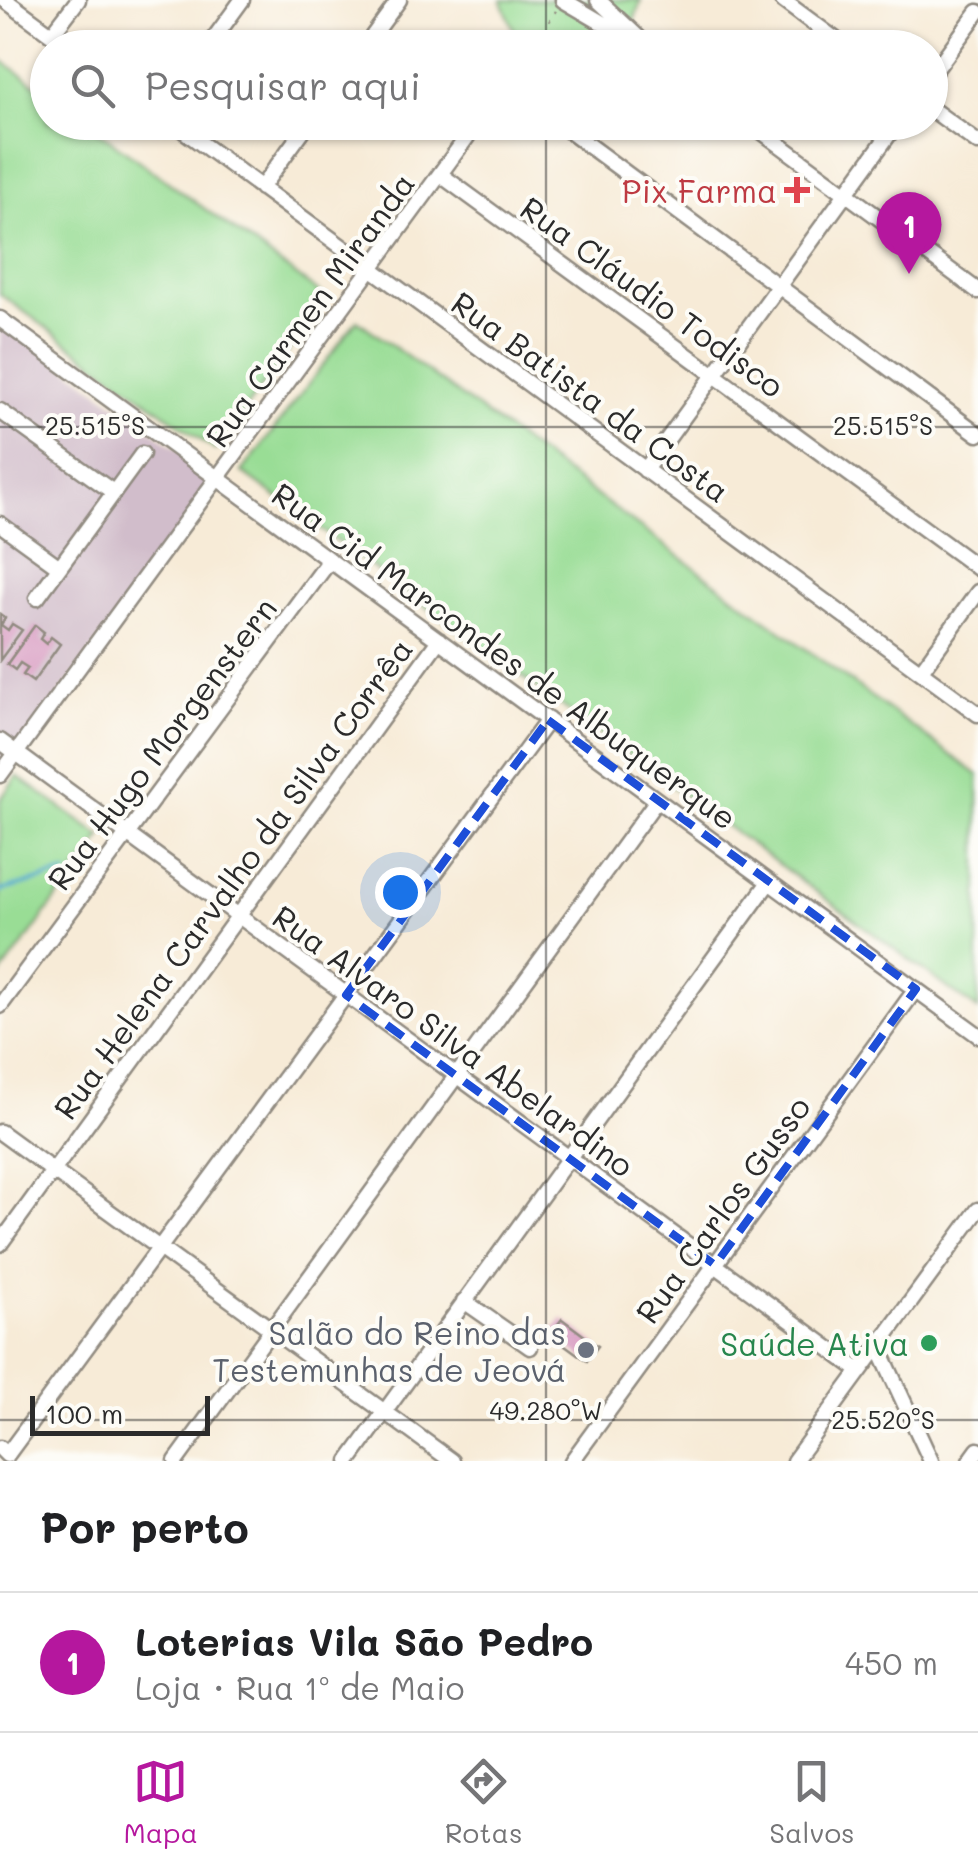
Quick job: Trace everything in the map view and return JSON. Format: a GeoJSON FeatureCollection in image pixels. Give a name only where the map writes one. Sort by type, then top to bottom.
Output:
{"type":"FeatureCollection","features":[{"type":"Feature","properties":{"kind":"street"},"geometry":{"type":"LineString","coordinates":[[6,0],[47,30]]}},
{"type":"Feature","properties":{"kind":"street"},"geometry":{"type":"LineString","coordinates":[[55,30],[78,0]]}},
{"type":"Feature","properties":{"kind":"street"},"geometry":{"type":"LineString","coordinates":[[221,30],[242,0]]}},
{"type":"Feature","properties":{"kind":"street"},"geometry":{"type":"LineString","coordinates":[[377,30],[398,0]]}},
{"type":"Feature","properties":{"kind":"street"},"geometry":{"type":"LineString","coordinates":[[598,0],[629,30]]}},
{"type":"Feature","properties":{"kind":"street"},"geometry":{"type":"LineString","coordinates":[[782,0],[823,30]]}},
{"type":"Feature","properties":{"kind":"street"},"geometry":{"type":"LineString","coordinates":[[948,51],[978,8],[971,0]]}},
{"type":"Feature","properties":{"kind":"street"},"geometry":{"type":"LineString","coordinates":[[560,4],[611,30]]}},
{"type":"Feature","properties":{"kind":"street"},"geometry":{"type":"LineString","coordinates":[[948,121],[978,143]]}},
{"type":"Feature","properties":{"kind":"street","name":"Rua Batista da Costa"},"geometry":{"type":"LineString","coordinates":[[197,140],[978,714]]}},
{"type":"Feature","properties":{"kind":"street"},"geometry":{"type":"LineString","coordinates":[[262,188],[296,140]]}},
{"type":"Feature","properties":{"kind":"street","name":"Rua Carmen Miranda"},"geometry":{"type":"LineString","coordinates":[[0,775],[465,140]]}},
{"type":"Feature","properties":{"kind":"street"},"geometry":{"type":"LineString","coordinates":[[581,140],[978,434]]}},
{"type":"Feature","properties":{"kind":"street"},"geometry":{"type":"LineString","coordinates":[[773,140],[978,291]]}},
{"type":"Feature","properties":{"kind":"street"},"geometry":{"type":"LineString","coordinates":[[645,470],[885,140]]}},
{"type":"Feature","properties":{"kind":"street","name":"Rua Cláudio Todisco"},"geometry":{"type":"LineString","coordinates":[[441,175],[978,568]]}},
{"type":"Feature","properties":{"kind":"street","name":"Rua Cid Marcondes de Albuquerque"},"geometry":{"type":"LineString","coordinates":[[0,319],[978,1035]]}},
{"type":"Feature","properties":{"kind":"street"},"geometry":{"type":"LineString","coordinates":[[0,411],[114,492]]}},
{"type":"Feature","properties":{"kind":"street"},"geometry":{"type":"LineString","coordinates":[[38,598],[142,454]]}},
{"type":"Feature","properties":{"kind":"street"},"geometry":{"type":"LineString","coordinates":[[0,524],[58,566]]}},
{"type":"Feature","properties":{"kind":"street","name":"Rua Hugo Morgenstern"},"geometry":{"type":"LineString","coordinates":[[0,1006],[330,560]]}},
{"type":"Feature","properties":{"kind":"street"},"geometry":{"type":"LineString","coordinates":[[921,672],[978,592]]}},
{"type":"Feature","properties":{"kind":"street","name":"Rua Helena Carvalho da Silva Corrêa"},"geometry":{"type":"LineString","coordinates":[[0,1244],[439,640]]}},
{"type":"Feature","properties":{"kind":"street"},"geometry":{"type":"LineString","coordinates":[[4,1452],[160,1248],[548,720]]}},
{"type":"Feature","properties":{"kind":"street","name":"Rua Alvaro Silva Abelardino"},"geometry":{"type":"LineString","coordinates":[[0,742],[860,1371]]}},
{"type":"Feature","properties":{"kind":"street"},"geometry":{"type":"LineString","coordinates":[[176,1461],[657,800]]}},
{"type":"Feature","properties":{"kind":"street"},"geometry":{"type":"LineString","coordinates":[[349,1461],[769,882]]}},
{"type":"Feature","properties":{"kind":"street","name":"Rua Carlos Gusso"},"geometry":{"type":"LineString","coordinates":[[572,1461],[916,990]]}},
{"type":"Feature","properties":{"kind":"street"},"geometry":{"type":"LineString","coordinates":[[0,1132],[452,1461]]}},
{"type":"Feature","properties":{"kind":"street"},"geometry":{"type":"LineString","coordinates":[[794,1461],[978,1210]]}},
{"type":"Feature","properties":{"kind":"street"},"geometry":{"type":"LineString","coordinates":[[464,1302],[530,1347]]}},
{"type":"Feature","properties":{"kind":"street"},"geometry":{"type":"LineString","coordinates":[[878,1346],[931,1461]]}},
{"type":"Feature","properties":{"kind":"street"},"geometry":{"type":"LineString","coordinates":[[970,1461],[978,1450]]}},
{"type":"Feature","properties":{"kind":"path"},"geometry":{"type":"LineString","coordinates":[[543,30],[560,4]]}},
{"type":"Feature","properties":{"kind":"highlighted area"},"geometry":{"type":"Polygon","coordinates":[[[548,720],[916,989],[715,1265],[346,995],[548,720]]]}},
{"type":"Feature","properties":{"kind":"shaded area"},"geometry":{"type":"Polygon","coordinates":[[[0,319],[218,479],[0,775],[0,319]]]}},
{"type":"Feature","properties":{"kind":"green space"},"geometry":{"type":"Polygon","coordinates":[[[501,0],[641,0],[628,30],[514,30],[501,0]]]}},
{"type":"Feature","properties":{"kind":"green space"},"geometry":{"type":"Polygon","coordinates":[[[0,59],[30,81],[30,140],[110,140],[327,298],[215,450],[0,294],[0,59]]]}},
{"type":"Feature","properties":{"kind":"green space"},"geometry":{"type":"Polygon","coordinates":[[[357,320],[978,775],[978,1010],[242,472],[357,320]]]}},
{"type":"Feature","properties":{"kind":"green space"},"geometry":{"type":"Polygon","coordinates":[[[17,776],[102,837],[0,976],[0,800],[17,776]]]}},
{"type":"Feature","properties":{"kind":"building"},"geometry":{"type":"Polygon","coordinates":[[[0,614],[5,618],[1,625],[8,630],[12,624],[22,630],[0,660],[0,614]]]}},
{"type":"Feature","properties":{"kind":"building"},"geometry":{"type":"Polygon","coordinates":[[[35,625],[44,632],[40,639],[46,644],[51,637],[60,644],[33,682],[23,675],[28,668],[20,663],[15,670],[7,664],[35,625]]]}},
{"type":"Feature","properties":{"kind":"building"},"geometry":{"type":"Polygon","coordinates":[[[562,1319],[598,1346],[587,1361],[550,1334],[562,1319]]]}},
{"type":"Feature","properties":{"kind":"waterway"},"geometry":{"type":"LineString","coordinates":[[0,891],[66,873]]}},
{"type":"Feature","properties":{"kind":"place","name":"Pix Farma"},"geometry":{"type":"Point","coordinates":[797,190]}},
{"type":"Feature","properties":{"kind":"place","name":"Loterias Vila São Pedro"},"geometry":{"type":"Point","coordinates":[909,274]}},
{"type":"Feature","properties":{"kind":"place","name":"Saúde Ativa"},"geometry":{"type":"Point","coordinates":[929,1343]}},
{"type":"Feature","properties":{"kind":"place","name":"Salão do Reino das Testemunhas de Jeová"},"geometry":{"type":"Point","coordinates":[586,1350]}}]}
